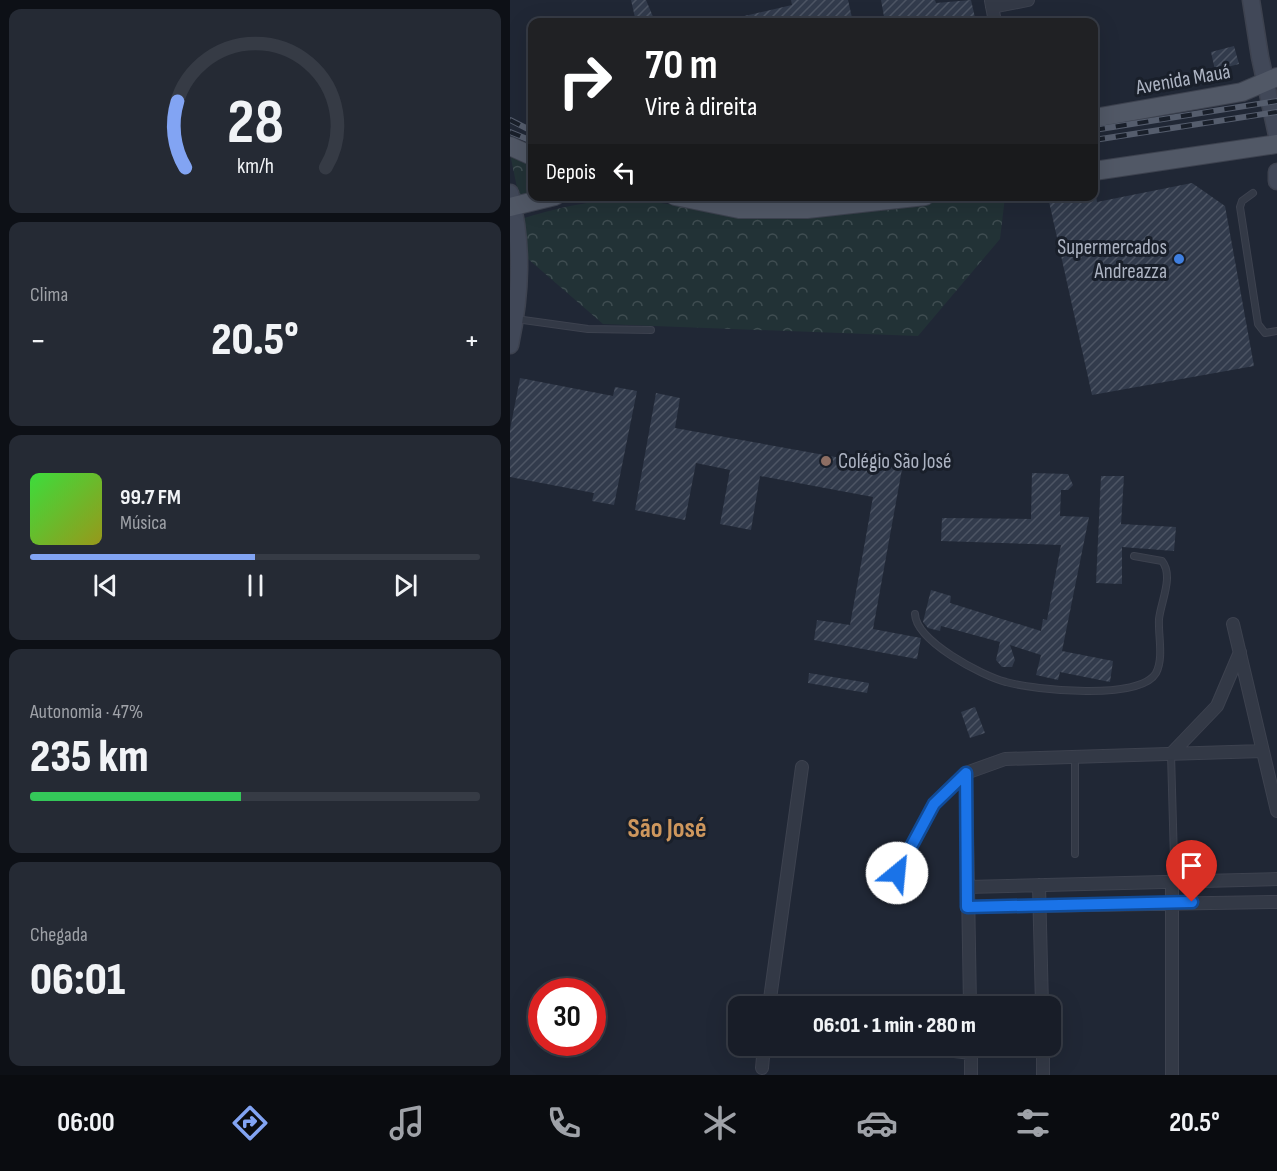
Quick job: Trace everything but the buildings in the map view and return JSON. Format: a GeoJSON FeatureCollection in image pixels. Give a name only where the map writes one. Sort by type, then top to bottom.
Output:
{"type":"FeatureCollection","features":[{"type":"Feature","properties":{"kind":"main road","name":"Avenida Mauá"},"geometry":{"type":"LineString","coordinates":[[1098,117],[1242,92],[1271,80]]}},
{"type":"Feature","properties":{"kind":"main road"},"geometry":{"type":"LineString","coordinates":[[1098,170],[1277,144]]}},
{"type":"Feature","properties":{"kind":"main road"},"geometry":{"type":"LineString","coordinates":[[510,146],[528,154]]}},
{"type":"Feature","properties":{"kind":"main road"},"geometry":{"type":"LineString","coordinates":[[511,202],[528,200]]}},
{"type":"Feature","properties":{"kind":"main road"},"geometry":{"type":"LineString","coordinates":[[700,201],[740,209],[807,209],[880,201]]}},
{"type":"Feature","properties":{"kind":"street"},"geometry":{"type":"LineString","coordinates":[[991,4],[1028,0]]}},
{"type":"Feature","properties":{"kind":"street"},"geometry":{"type":"LineString","coordinates":[[1251,0],[1271,80],[1277,135]]}},
{"type":"Feature","properties":{"kind":"street"},"geometry":{"type":"LineString","coordinates":[[1277,172],[1277,182]]}},
{"type":"Feature","properties":{"kind":"street"},"geometry":{"type":"LineString","coordinates":[[511,202],[520,272],[512,334]]}},
{"type":"Feature","properties":{"kind":"street"},"geometry":{"type":"LineString","coordinates":[[1233,624],[1277,811]]}},
{"type":"Feature","properties":{"kind":"street"},"geometry":{"type":"LineString","coordinates":[[1171,754],[1217,706],[1240,652]]}},
{"type":"Feature","properties":{"kind":"street"},"geometry":{"type":"LineString","coordinates":[[897,873],[934,804],[966,773],[1005,759],[1263,751]]}},
{"type":"Feature","properties":{"kind":"street"},"geometry":{"type":"LineString","coordinates":[[770,996],[802,767]]}},
{"type":"Feature","properties":{"kind":"street"},"geometry":{"type":"LineString","coordinates":[[966,773],[966,887],[970,996]]}},
{"type":"Feature","properties":{"kind":"street"},"geometry":{"type":"LineString","coordinates":[[966,887],[1277,879]]}},
{"type":"Feature","properties":{"kind":"street"},"geometry":{"type":"LineString","coordinates":[[1172,880],[1172,1075]]}},
{"type":"Feature","properties":{"kind":"street"},"geometry":{"type":"LineString","coordinates":[[1013,885],[1013,906]]}},
{"type":"Feature","properties":{"kind":"street"},"geometry":{"type":"LineString","coordinates":[[1039,885],[1042,996]]}},
{"type":"Feature","properties":{"kind":"street"},"geometry":{"type":"LineString","coordinates":[[967,907],[1277,902]]}},
{"type":"Feature","properties":{"kind":"street"},"geometry":{"type":"LineString","coordinates":[[762,1068],[763,1056]]}},
{"type":"Feature","properties":{"kind":"street"},"geometry":{"type":"LineString","coordinates":[[971,1056],[971,1075]]}},
{"type":"Feature","properties":{"kind":"street"},"geometry":{"type":"LineString","coordinates":[[1042,1056],[1043,1075]]}},
{"type":"Feature","properties":{"kind":"lane"},"geometry":{"type":"LineString","coordinates":[[1252,193],[1242,201],[1240,207],[1258,324],[1265,333],[1277,331]]}},
{"type":"Feature","properties":{"kind":"lane"},"geometry":{"type":"LineString","coordinates":[[512,334],[588,329],[651,330]]}},
{"type":"Feature","properties":{"kind":"lane"},"geometry":{"type":"LineString","coordinates":[[915,614],[919,629],[930,639],[963,662],[1003,681],[1034,687],[1107,691],[1137,687],[1147,683],[1155,674],[1159,663],[1159,619],[1167,573],[1162,561],[1134,556]]}},
{"type":"Feature","properties":{"kind":"lane"},"geometry":{"type":"LineString","coordinates":[[1171,754],[1174,860]]}},
{"type":"Feature","properties":{"kind":"lane"},"geometry":{"type":"LineString","coordinates":[[1075,757],[1075,854]]}},
{"type":"Feature","properties":{"kind":"green space"},"geometry":{"type":"Polygon","coordinates":[[[510,154],[528,161],[528,195],[519,197],[510,154]]]}},
{"type":"Feature","properties":{"kind":"green space"},"geometry":{"type":"Polygon","coordinates":[[[646,201],[737,214],[793,213],[919,201],[1005,201],[1000,239],[918,336],[603,324],[520,252],[521,219],[552,210],[598,202],[646,201]]]}},
{"type":"Feature","properties":{"kind":"railway"},"geometry":{"type":"LineString","coordinates":[[1098,129],[1277,101]]}},
{"type":"Feature","properties":{"kind":"railway"},"geometry":{"type":"LineString","coordinates":[[1098,139],[1277,112]]}},
{"type":"Feature","properties":{"kind":"railway"},"geometry":{"type":"LineString","coordinates":[[510,120],[528,129]]}},
{"type":"Feature","properties":{"kind":"railway"},"geometry":{"type":"LineString","coordinates":[[510,132],[528,139]]}},
{"type":"Feature","properties":{"kind":"place","name":"Supermercados Andreazza"},"geometry":{"type":"Point","coordinates":[1179,259]}},
{"type":"Feature","properties":{"kind":"place","name":"Colégio São José"},"geometry":{"type":"Point","coordinates":[826,461]}},
{"type":"Feature","properties":{"kind":"district","name":"São José"},"geometry":{"type":"Point","coordinates":[667,828]}},
{"type":"Feature","properties":{"kind":"route"},"geometry":{"type":"LineString","coordinates":[[897,873],[934,804],[966,773],[967,907],[1192,902]]}}]}
